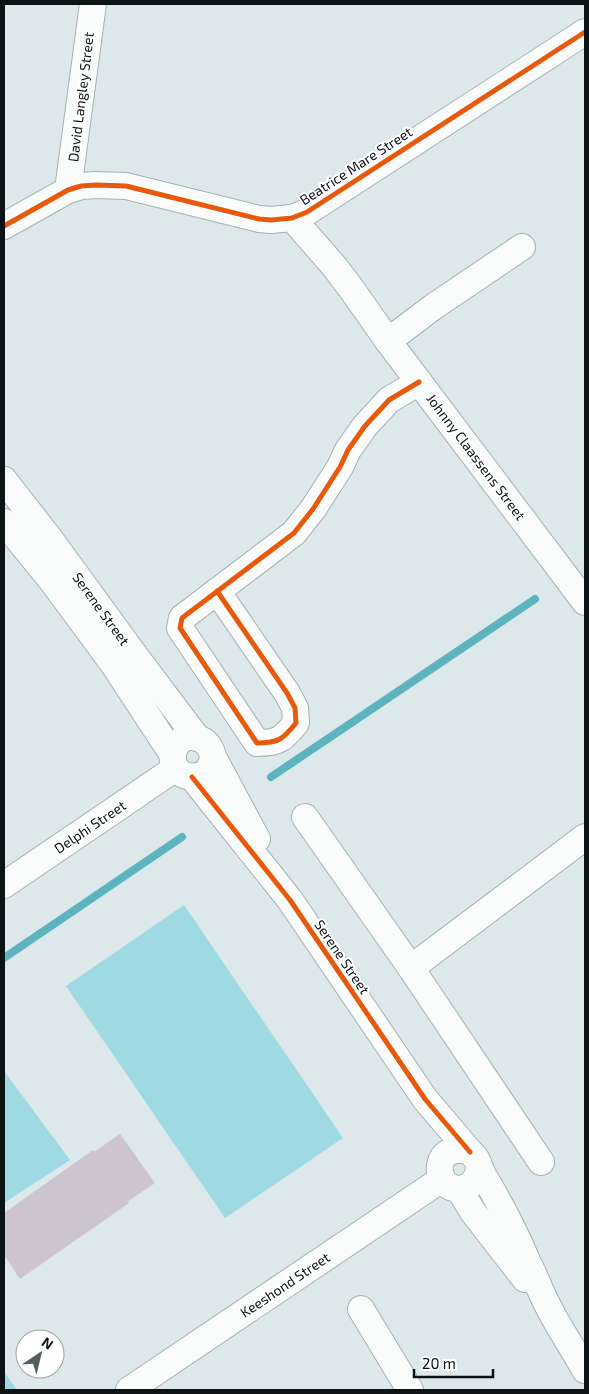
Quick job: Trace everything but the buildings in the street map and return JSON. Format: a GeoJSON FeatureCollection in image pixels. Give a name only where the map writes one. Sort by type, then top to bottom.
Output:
{"type":"FeatureCollection","features":[{"type":"Feature","properties":{"kind":"street","name":"David Langley Street"},"geometry":{"type":"LineString","coordinates":[[68,190],[93,4]]}},
{"type":"Feature","properties":{"kind":"street","name":"Beatrice Mare Street"},"geometry":{"type":"LineString","coordinates":[[4,226],[68,190],[81,186],[96,185],[126,186],[259,219],[292,218],[320,204],[585,32]]}},
{"type":"Feature","properties":{"kind":"street","name":"Johnny Claassens Street"},"geometry":{"type":"LineString","coordinates":[[292,218],[334,266],[388,341],[585,602]]}},
{"type":"Feature","properties":{"kind":"street"},"geometry":{"type":"LineString","coordinates":[[388,341],[433,307],[522,248]]}},
{"type":"Feature","properties":{"kind":"street"},"geometry":{"type":"LineString","coordinates":[[217,591],[287,693],[295,708],[296,722],[285,736],[272,743],[257,743],[180,628],[182,618],[217,591],[294,532],[313,509],[340,467],[348,450],[365,426],[389,400],[419,382]]}},
{"type":"Feature","properties":{"kind":"street","name":"Serene Street"},"geometry":{"type":"LineString","coordinates":[[4,480],[205,747],[290,900],[425,1099],[475,1160],[506,1214],[546,1304],[585,1370]]}},
{"type":"Feature","properties":{"kind":"street","name":"Serene Street"},"geometry":{"type":"LineString","coordinates":[[4,522],[52,581],[114,665],[180,767],[290,900]]}},
{"type":"Feature","properties":{"kind":"street"},"geometry":{"type":"LineString","coordinates":[[190,737],[205,747],[212,763],[209,769],[198,776],[180,767],[175,748],[178,743],[190,737]]}},
{"type":"Feature","properties":{"kind":"street","name":"Delphi Street"},"geometry":{"type":"LineString","coordinates":[[4,885],[180,767]]}},
{"type":"Feature","properties":{"kind":"street"},"geometry":{"type":"LineString","coordinates":[[305,817],[411,968],[541,1162]]}},
{"type":"Feature","properties":{"kind":"street"},"geometry":{"type":"LineString","coordinates":[[411,968],[585,838]]}},
{"type":"Feature","properties":{"kind":"street","name":"Serene Street"},"geometry":{"type":"LineString","coordinates":[[425,1099],[447,1176],[472,1212],[546,1304]]}},
{"type":"Feature","properties":{"kind":"street"},"geometry":{"type":"LineString","coordinates":[[457,1149],[464,1150],[475,1160],[476,1181],[471,1186],[466,1188],[447,1176],[446,1155],[457,1149]]}},
{"type":"Feature","properties":{"kind":"street","name":"Keeshond Street"},"geometry":{"type":"LineString","coordinates":[[129,1390],[447,1176]]}},
{"type":"Feature","properties":{"kind":"street"},"geometry":{"type":"LineString","coordinates":[[362,1309],[410,1390]]}},
{"type":"Feature","properties":{"kind":"shaded area"},"geometry":{"type":"Polygon","coordinates":[[[184,905],[343,1138],[225,1218],[66,986],[184,905]]]}},
{"type":"Feature","properties":{"kind":"shaded area"},"geometry":{"type":"Polygon","coordinates":[[[4,1071],[70,1160],[4,1203],[4,1071]]]}},
{"type":"Feature","properties":{"kind":"shaded area"},"geometry":{"type":"Polygon","coordinates":[[[4,1372],[17,1390],[4,1390],[4,1372]]]}},
{"type":"Feature","properties":{"kind":"waterway"},"geometry":{"type":"LineString","coordinates":[[271,777],[535,599]]}},
{"type":"Feature","properties":{"kind":"waterway"},"geometry":{"type":"LineString","coordinates":[[4,958],[182,837]]}},
{"type":"Feature","properties":{"kind":"cycle path"},"geometry":{"type":"LineString","coordinates":[[4,226],[68,190],[81,186],[96,185],[126,186],[259,219],[292,218],[307,212],[585,32]]}},
{"type":"Feature","properties":{"kind":"cycle path"},"geometry":{"type":"LineString","coordinates":[[217,591],[287,693],[295,708],[296,723],[288,733],[276,741],[257,743],[180,628],[182,618],[294,533],[313,509],[340,467],[348,450],[365,426],[389,400],[419,382]]}},
{"type":"Feature","properties":{"kind":"cycle path"},"geometry":{"type":"LineString","coordinates":[[192,777],[290,900],[425,1099],[470,1152]]}}]}
